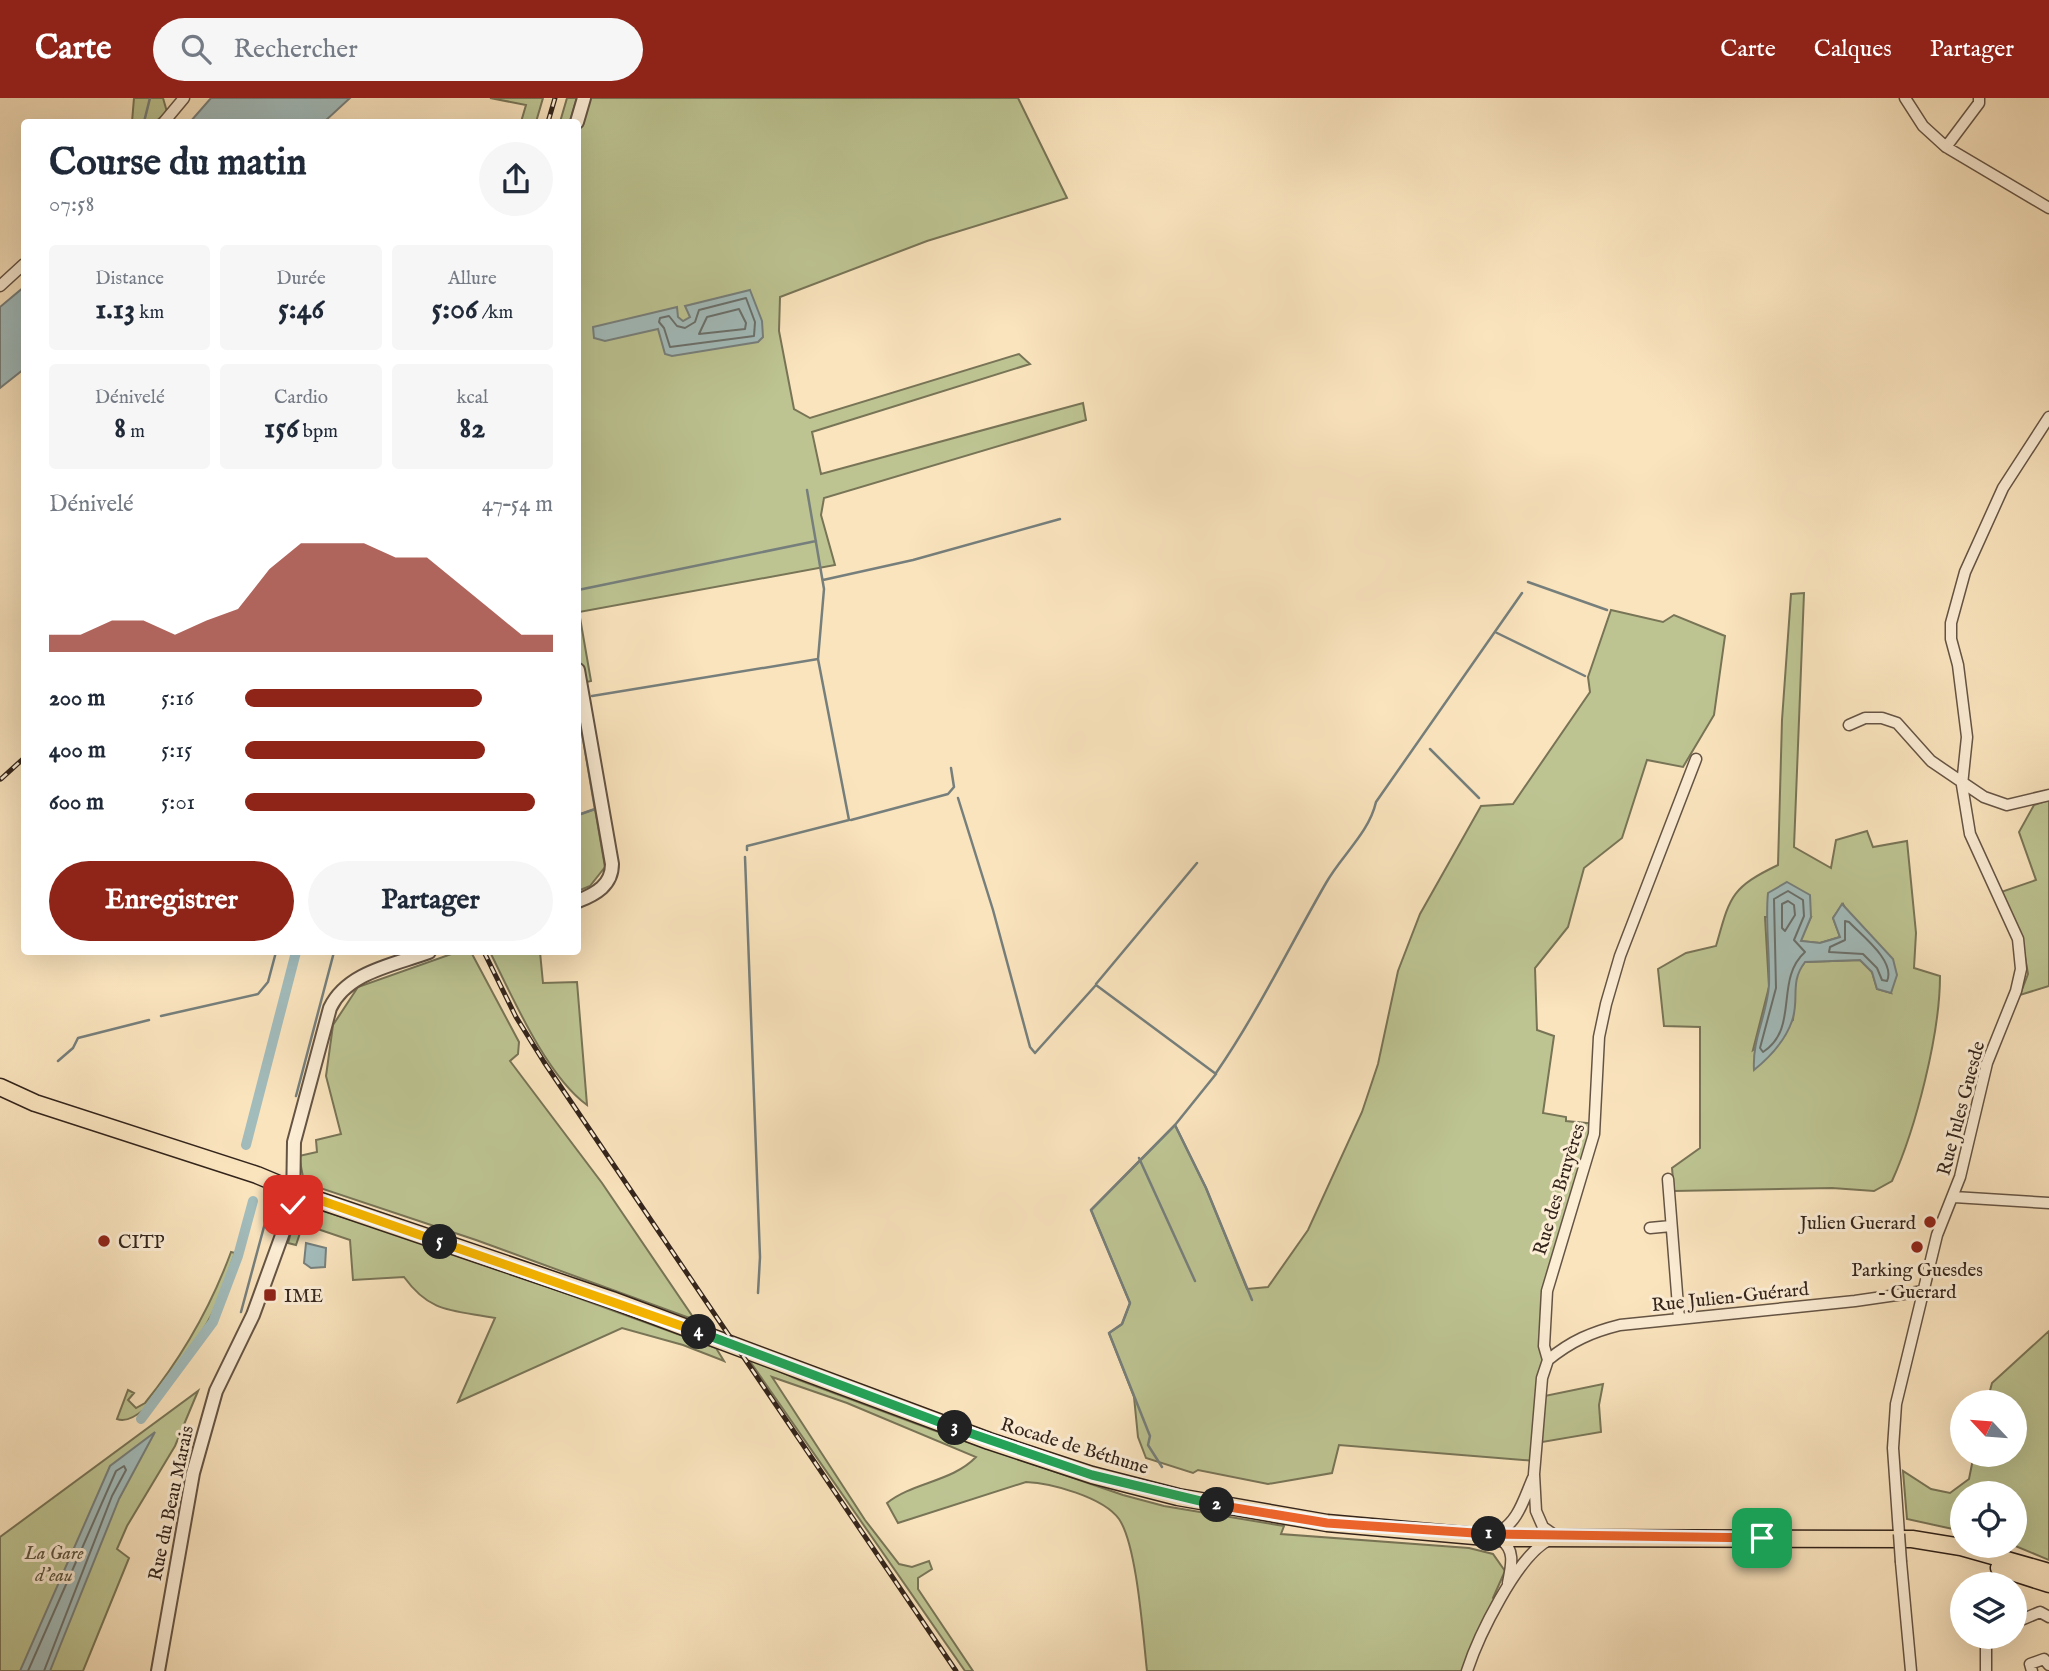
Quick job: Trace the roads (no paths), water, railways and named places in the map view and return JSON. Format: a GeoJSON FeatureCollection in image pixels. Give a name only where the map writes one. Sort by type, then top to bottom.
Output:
{"type":"FeatureCollection","features":[{"type":"Feature","properties":{"kind":"main road"},"geometry":{"type":"LineString","coordinates":[[0,1087],[35,1103]]}},
{"type":"Feature","properties":{"kind":"main road"},"geometry":{"type":"LineString","coordinates":[[0,1097],[35,1103]]}},
{"type":"Feature","properties":{"kind":"main road","name":"Rocade de Béthune"},"geometry":{"type":"LineString","coordinates":[[35,1103],[257,1175],[291,1190],[612,1300],[938,1423],[1092,1475],[1178,1497],[1280,1516],[1367,1527],[1492,1535],[1912,1539],[1961,1547],[2049,1572]]}},
{"type":"Feature","properties":{"kind":"main road","name":"Rocade de Béthune"},"geometry":{"type":"LineString","coordinates":[[1835,1538],[1955,1556],[2049,1584]]}},
{"type":"Feature","properties":{"kind":"street"},"geometry":{"type":"LineString","coordinates":[[166,119],[184,98]]}},
{"type":"Feature","properties":{"kind":"street"},"geometry":{"type":"LineString","coordinates":[[578,119],[584,98]]}},
{"type":"Feature","properties":{"kind":"street"},"geometry":{"type":"LineString","coordinates":[[1905,98],[1923,126],[1946,147],[2049,208]]}},
{"type":"Feature","properties":{"kind":"street"},"geometry":{"type":"LineString","coordinates":[[1946,147],[1979,103],[1979,98]]}},
{"type":"Feature","properties":{"kind":"street"},"geometry":{"type":"LineString","coordinates":[[0,286],[21,267]]}},
{"type":"Feature","properties":{"kind":"street","name":"Rue Jules Guesde"},"geometry":{"type":"LineString","coordinates":[[1911,1671],[1892,1426],[1937,1235],[1954,1197],[1987,1063],[2015,991],[2021,956],[2011,920],[1976,852],[1962,785],[1967,737],[1958,665],[1951,639],[1956,597],[2003,488],[2049,417]]}},
{"type":"Feature","properties":{"kind":"street"},"geometry":{"type":"LineString","coordinates":[[581,688],[612,869],[603,887],[581,899]]}},
{"type":"Feature","properties":{"kind":"street"},"geometry":{"type":"LineString","coordinates":[[1849,725],[1865,718],[1882,718],[1897,723],[1931,761],[1962,785],[1984,797],[2007,805],[2049,795]]}},
{"type":"Feature","properties":{"kind":"street","name":"Rue des Bruyères"},"geometry":{"type":"LineString","coordinates":[[1552,1537],[1543,1527],[1536,1511],[1534,1475],[1542,1378],[1548,1360],[1544,1346],[1547,1291],[1594,1134],[1599,1037],[1606,1004],[1620,956],[1696,759]]}},
{"type":"Feature","properties":{"kind":"street","name":"Rue du Beau Marais"},"geometry":{"type":"LineString","coordinates":[[158,1671],[192,1473],[216,1391],[253,1315],[293,1205],[291,1190],[294,1142],[327,1016],[336,995],[357,978],[421,955]]}},
{"type":"Feature","properties":{"kind":"street"},"geometry":{"type":"LineString","coordinates":[[1668,1179],[1679,1319]]}},
{"type":"Feature","properties":{"kind":"street"},"geometry":{"type":"LineString","coordinates":[[1954,1197],[2049,1203]]}},
{"type":"Feature","properties":{"kind":"street"},"geometry":{"type":"LineString","coordinates":[[1650,1228],[1671,1226]]}},
{"type":"Feature","properties":{"kind":"street","name":"Rue Julien-Guérard"},"geometry":{"type":"LineString","coordinates":[[1548,1360],[1568,1344],[1590,1333],[1620,1325],[1924,1291]]}},
{"type":"Feature","properties":{"kind":"street","name":"Rue des Bruyères"},"geometry":{"type":"LineString","coordinates":[[1492,1535],[1503,1530],[1520,1510],[1534,1475]]}},
{"type":"Feature","properties":{"kind":"street"},"geometry":{"type":"LineString","coordinates":[[1492,1535],[1510,1550],[1512,1565],[1508,1586]]}},
{"type":"Feature","properties":{"kind":"street"},"geometry":{"type":"LineString","coordinates":[[1466,1671],[1508,1586],[1535,1551],[1552,1537]]}},
{"type":"Feature","properties":{"kind":"street"},"geometry":{"type":"LineString","coordinates":[[2027,1618],[2040,1612],[2049,1617]]}},
{"type":"Feature","properties":{"kind":"street"},"geometry":{"type":"LineString","coordinates":[[1986,1649],[1986,1671]]}},
{"type":"Feature","properties":{"kind":"street"},"geometry":{"type":"LineString","coordinates":[[2032,1671],[2030,1664],[2044,1659],[2049,1665]]}},
{"type":"Feature","properties":{"kind":"water"},"geometry":{"type":"Polygon","coordinates":[[[211,98],[350,98],[327,119],[193,119],[211,98]]]}},
{"type":"Feature","properties":{"kind":"water"},"geometry":{"type":"Polygon","coordinates":[[[21,290],[21,371],[0,388],[0,307],[21,290]]]}},
{"type":"Feature","properties":{"kind":"water"},"geometry":{"type":"Polygon","coordinates":[[[750,290],[762,321],[763,337],[758,342],[672,356],[665,354],[658,329],[605,341],[594,338],[593,327],[677,307],[678,317],[683,321],[690,317],[685,306],[750,290]]]}},
{"type":"Feature","properties":{"kind":"water"},"geometry":{"type":"Polygon","coordinates":[[[1787,882],[1810,895],[1811,917],[1801,941],[1820,943],[1840,937],[1833,918],[1842,904],[1893,959],[1897,975],[1891,993],[1877,989],[1872,972],[1860,960],[1805,962],[1797,977],[1794,1013],[1789,1028],[1766,1060],[1754,1070],[1755,1048],[1769,985],[1768,893],[1787,882]]]}},
{"type":"Feature","properties":{"kind":"water"},"geometry":{"type":"Polygon","coordinates":[[[306,1243],[326,1248],[325,1267],[311,1268],[304,1263],[306,1243]]]}},
{"type":"Feature","properties":{"kind":"water"},"geometry":{"type":"Polygon","coordinates":[[[155,1432],[119,1499],[50,1671],[20,1671],[110,1466],[155,1432]]]}},
{"type":"Feature","properties":{"kind":"waterway"},"geometry":{"type":"LineString","coordinates":[[145,119],[150,98]]}},
{"type":"Feature","properties":{"kind":"waterway"},"geometry":{"type":"LineString","coordinates":[[571,119],[577,98]]}},
{"type":"Feature","properties":{"kind":"waterway"},"geometry":{"type":"LineString","coordinates":[[747,850],[747,846],[849,820],[818,659],[824,589],[807,490]]}},
{"type":"Feature","properties":{"kind":"waterway"},"geometry":{"type":"LineString","coordinates":[[823,580],[913,560],[1060,519]]}},
{"type":"Feature","properties":{"kind":"waterway"},"geometry":{"type":"LineString","coordinates":[[581,589],[816,541]]}},
{"type":"Feature","properties":{"kind":"waterway"},"geometry":{"type":"LineString","coordinates":[[1528,582],[1607,610]]}},
{"type":"Feature","properties":{"kind":"waterway"},"geometry":{"type":"LineString","coordinates":[[1216,1073],[1260,1003],[1332,873],[1367,824],[1376,802],[1522,593]]}},
{"type":"Feature","properties":{"kind":"waterway"},"geometry":{"type":"LineString","coordinates":[[1495,632],[1585,676]]}},
{"type":"Feature","properties":{"kind":"waterway"},"geometry":{"type":"LineString","coordinates":[[592,696],[818,659]]}},
{"type":"Feature","properties":{"kind":"waterway"},"geometry":{"type":"LineString","coordinates":[[581,726],[595,809],[581,814]]}},
{"type":"Feature","properties":{"kind":"waterway"},"geometry":{"type":"LineString","coordinates":[[1430,749],[1479,798]]}},
{"type":"Feature","properties":{"kind":"waterway"},"geometry":{"type":"LineString","coordinates":[[851,820],[948,794],[954,787],[951,768]]}},
{"type":"Feature","properties":{"kind":"waterway"},"geometry":{"type":"LineString","coordinates":[[958,798],[993,910],[1030,1047],[1035,1053],[1096,985],[1216,1074],[1175,1125],[1091,1210],[1130,1303],[1122,1324],[1109,1333],[1150,1436],[1148,1445],[1162,1467]]}},
{"type":"Feature","properties":{"kind":"waterway"},"geometry":{"type":"LineString","coordinates":[[745,857],[760,1257],[758,1293]]}},
{"type":"Feature","properties":{"kind":"waterway"},"geometry":{"type":"LineString","coordinates":[[1096,984],[1197,863]]}},
{"type":"Feature","properties":{"kind":"waterway"},"geometry":{"type":"LineString","coordinates":[[161,1016],[258,994],[268,982],[275,955]]}},
{"type":"Feature","properties":{"kind":"waterway"},"geometry":{"type":"LineString","coordinates":[[246,1145],[295,955]]}},
{"type":"Feature","properties":{"kind":"waterway"},"geometry":{"type":"LineString","coordinates":[[296,1096],[333,955]]}},
{"type":"Feature","properties":{"kind":"waterway"},"geometry":{"type":"LineString","coordinates":[[58,1061],[73,1048],[78,1038],[149,1020]]}},
{"type":"Feature","properties":{"kind":"waterway"},"geometry":{"type":"LineString","coordinates":[[1175,1125],[1206,1188],[1252,1300]]}},
{"type":"Feature","properties":{"kind":"waterway"},"geometry":{"type":"LineString","coordinates":[[1139,1158],[1195,1281]]}},
{"type":"Feature","properties":{"kind":"waterway"},"geometry":{"type":"LineString","coordinates":[[141,1419],[213,1322],[238,1256],[253,1201]]}},
{"type":"Feature","properties":{"kind":"waterway"},"geometry":{"type":"LineString","coordinates":[[241,1312],[265,1223]]}},
{"type":"Feature","properties":{"kind":"railway"},"geometry":{"type":"LineString","coordinates":[[549,119],[555,98]]}},
{"type":"Feature","properties":{"kind":"railway"},"geometry":{"type":"LineString","coordinates":[[1,779],[21,761]]}},
{"type":"Feature","properties":{"kind":"railway"},"geometry":{"type":"LineString","coordinates":[[485,955],[516,1017],[544,1062],[956,1671]]}},
{"type":"Feature","properties":{"kind":"place","name":"Julien Guerard"},"geometry":{"type":"Point","coordinates":[1930,1222]}},
{"type":"Feature","properties":{"kind":"place","name":"CITP"},"geometry":{"type":"Point","coordinates":[104,1241]}},
{"type":"Feature","properties":{"kind":"place","name":"Parking Guesdes - Guerard"},"geometry":{"type":"Point","coordinates":[1917,1247]}},
{"type":"Feature","properties":{"kind":"place","name":"IME"},"geometry":{"type":"Point","coordinates":[270,1295]}},
{"type":"Feature","properties":{"kind":"park label","name":"La Gare d'eau"},"geometry":{"type":"Point","coordinates":[54,1563]}}]}
